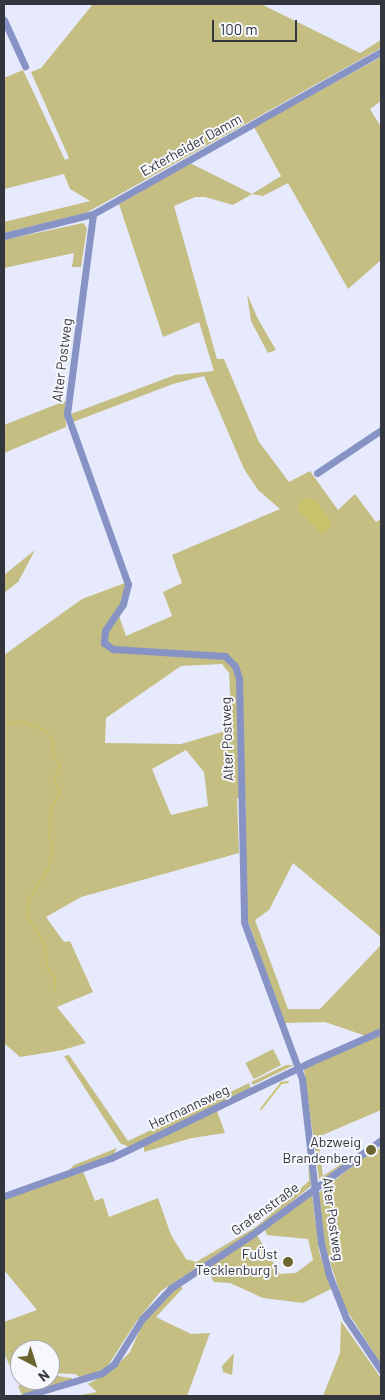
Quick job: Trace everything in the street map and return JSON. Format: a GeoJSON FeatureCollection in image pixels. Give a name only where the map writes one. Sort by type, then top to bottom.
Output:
{"type":"FeatureCollection","features":[{"type":"Feature","properties":{"kind":"street"},"geometry":{"type":"LineString","coordinates":[[4,20],[25,66]]}},
{"type":"Feature","properties":{"kind":"street","name":"Exterheider Damm"},"geometry":{"type":"LineString","coordinates":[[4,236],[93,214],[381,52]]}},
{"type":"Feature","properties":{"kind":"street","name":"Alter Postweg"},"geometry":{"type":"LineString","coordinates":[[93,214],[67,414],[128,584],[123,604],[104,630],[104,643],[113,649],[225,656],[235,666],[239,678],[244,922],[299,1068],[316,1188],[321,1243],[329,1276],[346,1318],[381,1370]]}},
{"type":"Feature","properties":{"kind":"street"},"geometry":{"type":"LineString","coordinates":[[317,472],[381,430]]}},
{"type":"Feature","properties":{"kind":"street","name":"Hermannsweg"},"geometry":{"type":"LineString","coordinates":[[4,1196],[110,1158],[381,1031]]}},
{"type":"Feature","properties":{"kind":"street","name":"Grafenstraße"},"geometry":{"type":"LineString","coordinates":[[25,1396],[102,1373],[114,1364],[142,1319],[171,1288],[250,1236],[380,1142]]}},
{"type":"Feature","properties":{"kind":"shaded area"},"geometry":{"type":"Polygon","coordinates":[[[93,4],[261,4],[360,53],[381,40],[381,48],[86,213],[4,233],[4,222],[90,201],[70,189],[64,174],[4,189],[4,78],[23,70],[65,160],[69,158],[31,72],[41,68],[93,4]]]}},
{"type":"Feature","properties":{"kind":"shaded area"},"geometry":{"type":"Polygon","coordinates":[[[381,57],[381,101],[370,109],[381,127],[381,260],[348,289],[288,183],[263,196],[252,194],[281,176],[254,127],[381,57]]]}},
{"type":"Feature","properties":{"kind":"shaded area"},"geometry":{"type":"Polygon","coordinates":[[[190,163],[252,194],[233,205],[205,197],[195,197],[174,206],[217,359],[224,359],[259,442],[289,482],[310,471],[338,510],[355,494],[376,522],[381,519],[381,937],[293,863],[269,910],[255,920],[288,1009],[320,1009],[381,945],[381,1029],[366,1036],[325,1022],[284,1023],[248,921],[244,888],[246,802],[237,798],[239,853],[81,897],[46,917],[64,942],[70,941],[93,992],[57,1007],[86,1043],[63,1050],[20,1057],[4,1043],[4,655],[82,599],[125,583],[130,593],[119,616],[126,636],[172,616],[163,592],[182,583],[172,555],[280,509],[258,490],[244,469],[204,376],[173,384],[73,422],[71,414],[175,375],[214,371],[199,322],[163,337],[119,204],[190,163]],[[222,664],[181,666],[106,718],[105,743],[181,744],[232,729],[229,673],[222,664]],[[186,750],[152,769],[171,815],[208,806],[204,772],[186,750]]]}},
{"type":"Feature","properties":{"kind":"shaded area"},"geometry":{"type":"Polygon","coordinates":[[[83,223],[87,228],[81,267],[72,267],[74,253],[4,268],[4,240],[83,223]]]}},
{"type":"Feature","properties":{"kind":"shaded area"},"geometry":{"type":"Polygon","coordinates":[[[247,294],[258,319],[276,350],[268,353],[251,321],[247,294]]]}},
{"type":"Feature","properties":{"kind":"shaded area"},"geometry":{"type":"Polygon","coordinates":[[[65,401],[66,427],[4,453],[4,425],[65,401]]]}},
{"type":"Feature","properties":{"kind":"shaded area"},"geometry":{"type":"Polygon","coordinates":[[[304,497],[316,500],[332,524],[322,534],[297,509],[304,497]]]}},
{"type":"Feature","properties":{"kind":"shaded area"},"geometry":{"type":"Polygon","coordinates":[[[35,550],[18,582],[4,593],[4,575],[35,550]]]}},
{"type":"Feature","properties":{"kind":"shaded area"},"geometry":{"type":"Polygon","coordinates":[[[381,1035],[381,1110],[318,1137],[323,1176],[372,1144],[323,1179],[319,1179],[304,1069],[381,1035]]]}},
{"type":"Feature","properties":{"kind":"shaded area"},"geometry":{"type":"Polygon","coordinates":[[[273,1049],[281,1065],[254,1079],[245,1063],[273,1049]]]}},
{"type":"Feature","properties":{"kind":"shaded area"},"geometry":{"type":"Polygon","coordinates":[[[69,1055],[128,1141],[249,1083],[251,1088],[129,1147],[120,1143],[64,1056],[69,1055]]]}},
{"type":"Feature","properties":{"kind":"shaded area"},"geometry":{"type":"Polygon","coordinates":[[[286,1065],[294,1065],[253,1085],[251,1082],[286,1065]]]}},
{"type":"Feature","properties":{"kind":"shaded area"},"geometry":{"type":"Polygon","coordinates":[[[217,1111],[225,1133],[192,1138],[144,1152],[144,1145],[217,1111]]]}},
{"type":"Feature","properties":{"kind":"shaded area"},"geometry":{"type":"Polygon","coordinates":[[[117,1148],[114,1154],[68,1171],[74,1165],[117,1148]]]}},
{"type":"Feature","properties":{"kind":"shaded area"},"geometry":{"type":"Polygon","coordinates":[[[376,1148],[381,1149],[381,1364],[344,1306],[325,1246],[318,1193],[376,1148]]]}},
{"type":"Feature","properties":{"kind":"shaded area"},"geometry":{"type":"Polygon","coordinates":[[[308,1150],[311,1186],[263,1225],[161,1291],[136,1322],[107,1367],[83,1379],[75,1374],[60,1373],[60,1340],[10,1340],[10,1366],[4,1353],[4,1322],[37,1310],[4,1270],[4,1200],[83,1171],[95,1201],[103,1198],[109,1217],[158,1198],[171,1235],[186,1259],[196,1262],[256,1227],[309,1181],[308,1150]]]}},
{"type":"Feature","properties":{"kind":"shaded area"},"geometry":{"type":"Polygon","coordinates":[[[312,1195],[319,1251],[331,1289],[303,1303],[263,1298],[230,1283],[214,1282],[206,1268],[257,1235],[280,1274],[296,1273],[313,1260],[308,1239],[267,1235],[265,1230],[312,1195]]]}},
{"type":"Feature","properties":{"kind":"shaded area"},"geometry":{"type":"Polygon","coordinates":[[[178,1285],[183,1288],[156,1317],[191,1334],[210,1333],[187,1396],[75,1396],[97,1392],[88,1384],[111,1371],[130,1352],[142,1325],[157,1304],[178,1285]]]}},
{"type":"Feature","properties":{"kind":"shaded area"},"geometry":{"type":"Polygon","coordinates":[[[341,1321],[381,1378],[381,1396],[323,1396],[340,1353],[341,1321]]]}},
{"type":"Feature","properties":{"kind":"shaded area"},"geometry":{"type":"Polygon","coordinates":[[[234,1353],[232,1375],[223,1372],[222,1366],[234,1353]]]}},
{"type":"Feature","properties":{"kind":"shaded area"},"geometry":{"type":"Polygon","coordinates":[[[60,1376],[72,1378],[72,1381],[60,1384],[60,1376]]]}},
{"type":"Feature","properties":{"kind":"shaded area"},"geometry":{"type":"Polygon","coordinates":[[[20,1390],[40,1390],[22,1395],[20,1390]]]}},
{"type":"Feature","properties":{"kind":"waterway"},"geometry":{"type":"LineString","coordinates":[[4,724],[24,722],[42,729],[49,735],[54,746],[52,751],[60,766],[54,780],[60,793],[51,807],[49,836],[53,848],[48,869],[29,899],[28,910],[29,919],[45,945],[47,968],[55,978],[55,990]]}},
{"type":"Feature","properties":{"kind":"waterway"},"geometry":{"type":"LineString","coordinates":[[261,1109],[281,1083],[288,1082]]}},
{"type":"Feature","properties":{"kind":"place","name":"Abzweig Brandenberg"},"geometry":{"type":"Point","coordinates":[371,1150]}},
{"type":"Feature","properties":{"kind":"place","name":"FuÜst Tecklenburg 1"},"geometry":{"type":"Point","coordinates":[288,1262]}}]}
